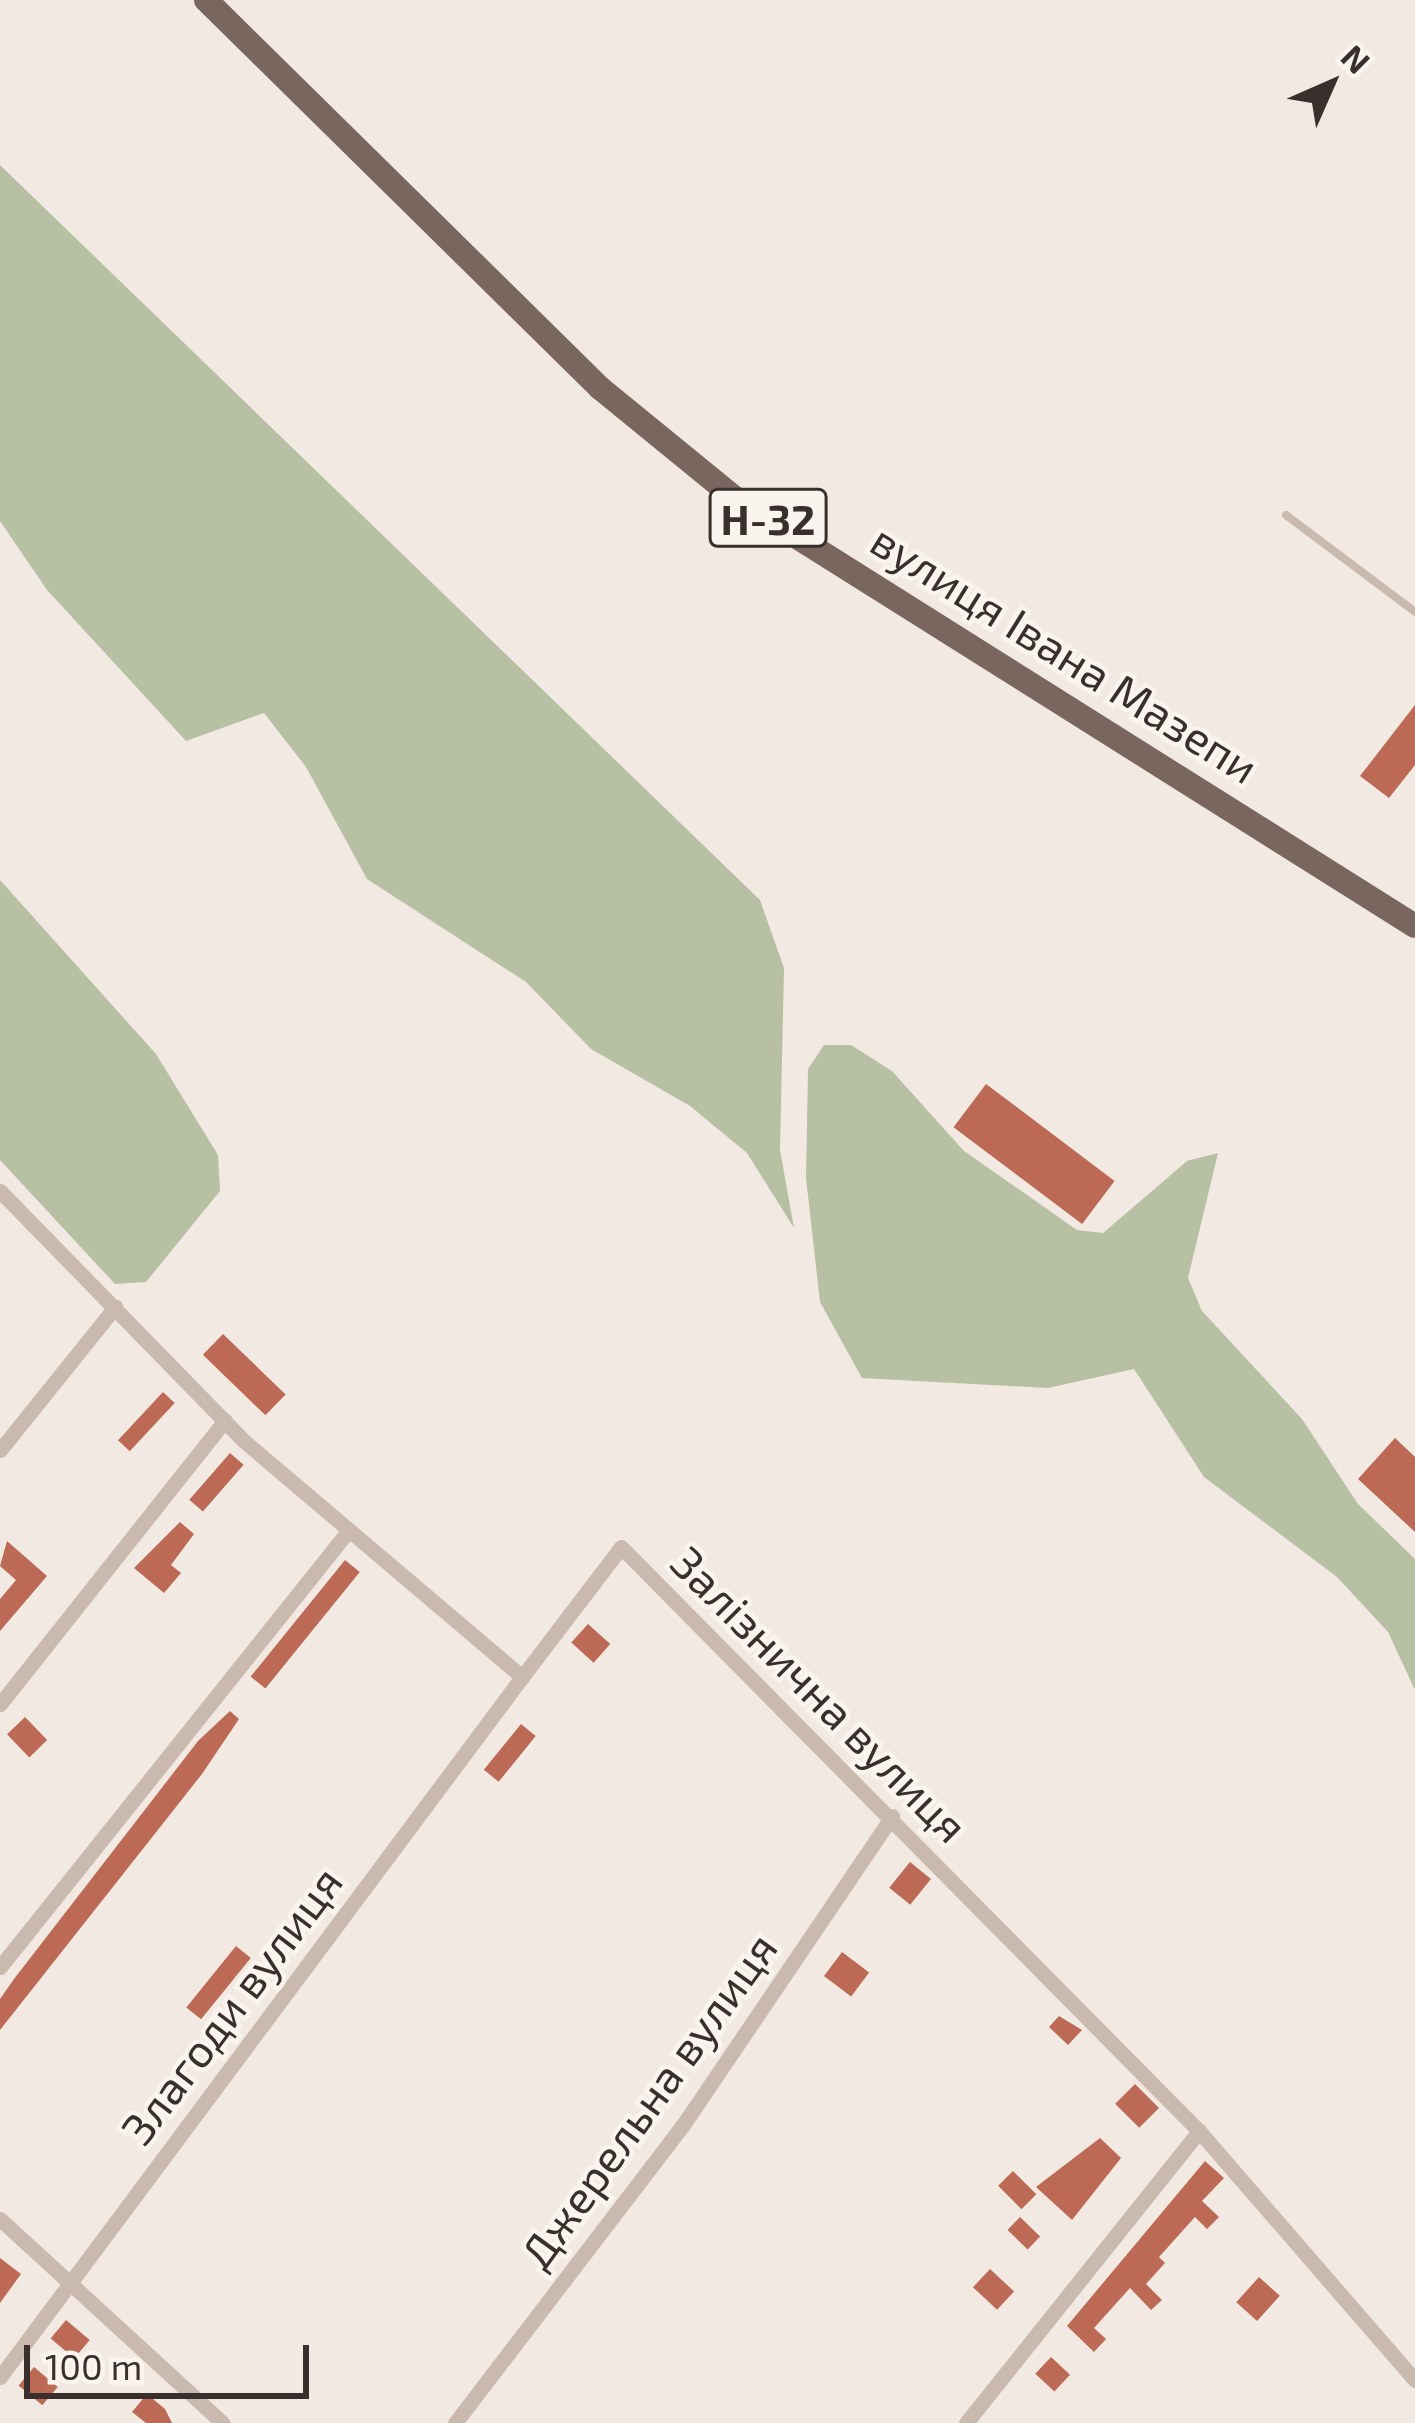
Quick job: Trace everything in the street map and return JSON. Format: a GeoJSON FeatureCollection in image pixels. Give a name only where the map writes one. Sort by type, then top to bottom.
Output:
{"type":"FeatureCollection","features":[{"type":"Feature","properties":{"kind":"main road","name":"вулиця Івана Мазепи"},"geometry":{"type":"LineString","coordinates":[[206,0],[600,388],[735,498],[1415,926]]}},
{"type":"Feature","properties":{"kind":"street"},"geometry":{"type":"LineString","coordinates":[[0,1191],[225,1420],[522,1677]]}},
{"type":"Feature","properties":{"kind":"street"},"geometry":{"type":"LineString","coordinates":[[0,1450],[115,1306]]}},
{"type":"Feature","properties":{"kind":"street"},"geometry":{"type":"LineString","coordinates":[[0,1704],[225,1420]]}},
{"type":"Feature","properties":{"kind":"street"},"geometry":{"type":"LineString","coordinates":[[0,1967],[349,1530]]}},
{"type":"Feature","properties":{"kind":"street","name":"Залізнична вулиця"},"geometry":{"type":"LineString","coordinates":[[522,1677],[621,1547],[892,1816],[1198,2131],[1415,2380]]}},
{"type":"Feature","properties":{"kind":"street","name":"Злагоди вулиця"},"geometry":{"type":"LineString","coordinates":[[0,2378],[522,1677]]}},
{"type":"Feature","properties":{"kind":"street","name":"Джерельна вулиця"},"geometry":{"type":"LineString","coordinates":[[455,2423],[682,2125],[892,1816]]}},
{"type":"Feature","properties":{"kind":"street"},"geometry":{"type":"LineString","coordinates":[[966,2423],[1198,2131]]}},
{"type":"Feature","properties":{"kind":"street"},"geometry":{"type":"LineString","coordinates":[[0,2218],[223,2423]]}},
{"type":"Feature","properties":{"kind":"lane"},"geometry":{"type":"LineString","coordinates":[[1286,515],[1415,612]]}},
{"type":"Feature","properties":{"kind":"green space"},"geometry":{"type":"Polygon","coordinates":[[[0,165],[760,900],[784,968],[780,1150],[794,1228],[747,1153],[690,1106],[591,1049],[526,982],[367,879],[306,767],[264,713],[186,741],[47,590],[0,521],[0,165]]]}},
{"type":"Feature","properties":{"kind":"green space"},"geometry":{"type":"Polygon","coordinates":[[[0,880],[156,1054],[218,1155],[220,1191],[146,1282],[115,1284],[0,1160],[0,880]]]}},
{"type":"Feature","properties":{"kind":"green space"},"geometry":{"type":"Polygon","coordinates":[[[824,1045],[851,1045],[892,1071],[964,1151],[1077,1230],[1103,1233],[1187,1161],[1218,1153],[1188,1278],[1202,1311],[1302,1419],[1358,1504],[1415,1559],[1415,1690],[1388,1632],[1337,1577],[1204,1477],[1134,1369],[1048,1388],[862,1378],[820,1302],[806,1178],[808,1069],[824,1045]]]}},
{"type":"Feature","properties":{"kind":"building"},"geometry":{"type":"Polygon","coordinates":[[[1415,705],[1415,765],[1389,798],[1360,776],[1415,705]]]}},
{"type":"Feature","properties":{"kind":"building"},"geometry":{"type":"Polygon","coordinates":[[[986,1084],[1115,1181],[1082,1224],[954,1127],[986,1084]]]}},
{"type":"Feature","properties":{"kind":"building"},"geometry":{"type":"Polygon","coordinates":[[[223,1334],[286,1394],[265,1415],[203,1355],[223,1334]]]}},
{"type":"Feature","properties":{"kind":"building"},"geometry":{"type":"Polygon","coordinates":[[[163,1392],[175,1403],[130,1451],[118,1440],[163,1392]]]}},
{"type":"Feature","properties":{"kind":"building"},"geometry":{"type":"Polygon","coordinates":[[[1395,1438],[1415,1457],[1415,1532],[1358,1479],[1395,1438]]]}},
{"type":"Feature","properties":{"kind":"building"},"geometry":{"type":"Polygon","coordinates":[[[230,1453],[244,1465],[203,1512],[189,1500],[230,1453]]]}},
{"type":"Feature","properties":{"kind":"building"},"geometry":{"type":"Polygon","coordinates":[[[180,1522],[194,1534],[171,1565],[181,1573],[164,1593],[134,1568],[180,1522]]]}},
{"type":"Feature","properties":{"kind":"building"},"geometry":{"type":"Polygon","coordinates":[[[7,1541],[47,1576],[0,1631],[0,1599],[16,1580],[0,1566],[7,1541]]]}},
{"type":"Feature","properties":{"kind":"building"},"geometry":{"type":"Polygon","coordinates":[[[345,1560],[360,1572],[265,1689],[251,1677],[345,1560]]]}},
{"type":"Feature","properties":{"kind":"building"},"geometry":{"type":"Polygon","coordinates":[[[588,1624],[610,1644],[594,1663],[571,1643],[588,1624]]]}},
{"type":"Feature","properties":{"kind":"building"},"geometry":{"type":"Polygon","coordinates":[[[230,1711],[239,1719],[202,1774],[0,2030],[0,1999],[14,1979],[198,1741],[230,1711]]]}},
{"type":"Feature","properties":{"kind":"building"},"geometry":{"type":"Polygon","coordinates":[[[25,1717],[47,1740],[29,1757],[7,1734],[25,1717]]]}},
{"type":"Feature","properties":{"kind":"building"},"geometry":{"type":"Polygon","coordinates":[[[521,1724],[536,1736],[499,1782],[484,1770],[521,1724]]]}},
{"type":"Feature","properties":{"kind":"building"},"geometry":{"type":"Polygon","coordinates":[[[910,1862],[931,1879],[910,1905],[889,1888],[910,1862]]]}},
{"type":"Feature","properties":{"kind":"building"},"geometry":{"type":"Polygon","coordinates":[[[236,1946],[251,1958],[201,2019],[186,2007],[236,1946]]]}},
{"type":"Feature","properties":{"kind":"building"},"geometry":{"type":"Polygon","coordinates":[[[842,1952],[869,1972],[851,1996],[824,1976],[842,1952]]]}},
{"type":"Feature","properties":{"kind":"building"},"geometry":{"type":"Polygon","coordinates":[[[1059,2016],[1082,2030],[1068,2045],[1049,2027],[1059,2016]]]}},
{"type":"Feature","properties":{"kind":"building"},"geometry":{"type":"Polygon","coordinates":[[[1135,2084],[1159,2108],[1139,2128],[1115,2104],[1135,2084]]]}},
{"type":"Feature","properties":{"kind":"building"},"geometry":{"type":"Polygon","coordinates":[[[1100,2138],[1121,2158],[1072,2220],[1036,2187],[1100,2138]]]}},
{"type":"Feature","properties":{"kind":"building"},"geometry":{"type":"Polygon","coordinates":[[[1205,2161],[1224,2178],[1202,2201],[1219,2217],[1207,2229],[1195,2217],[1159,2257],[1165,2263],[1146,2284],[1162,2300],[1151,2310],[1130,2288],[1094,2328],[1106,2339],[1094,2352],[1067,2326],[1205,2161]]]}},
{"type":"Feature","properties":{"kind":"building"},"geometry":{"type":"Polygon","coordinates":[[[1013,2171],[1036,2194],[1021,2209],[998,2186],[1013,2171]]]}},
{"type":"Feature","properties":{"kind":"building"},"geometry":{"type":"Polygon","coordinates":[[[1020,2217],[1040,2236],[1028,2249],[1007,2230],[1020,2217]]]}},
{"type":"Feature","properties":{"kind":"building"},"geometry":{"type":"Polygon","coordinates":[[[0,2258],[21,2274],[0,2303],[0,2258]]]}},
{"type":"Feature","properties":{"kind":"building"},"geometry":{"type":"Polygon","coordinates":[[[990,2269],[1014,2292],[997,2310],[973,2287],[990,2269]]]}},
{"type":"Feature","properties":{"kind":"building"},"geometry":{"type":"Polygon","coordinates":[[[1259,2277],[1280,2296],[1257,2321],[1236,2302],[1259,2277]]]}},
{"type":"Feature","properties":{"kind":"building"},"geometry":{"type":"Polygon","coordinates":[[[66,2320],[90,2340],[74,2358],[51,2338],[66,2320]]]}},
{"type":"Feature","properties":{"kind":"building"},"geometry":{"type":"Polygon","coordinates":[[[1051,2357],[1070,2375],[1054,2392],[1035,2374],[1051,2357]]]}},
{"type":"Feature","properties":{"kind":"building"},"geometry":{"type":"Polygon","coordinates":[[[34,2367],[58,2387],[42,2405],[19,2385],[34,2367]]]}},
{"type":"Feature","properties":{"kind":"building"},"geometry":{"type":"Polygon","coordinates":[[[147,2394],[165,2409],[172,2423],[146,2423],[132,2412],[147,2394]]]}}]}
